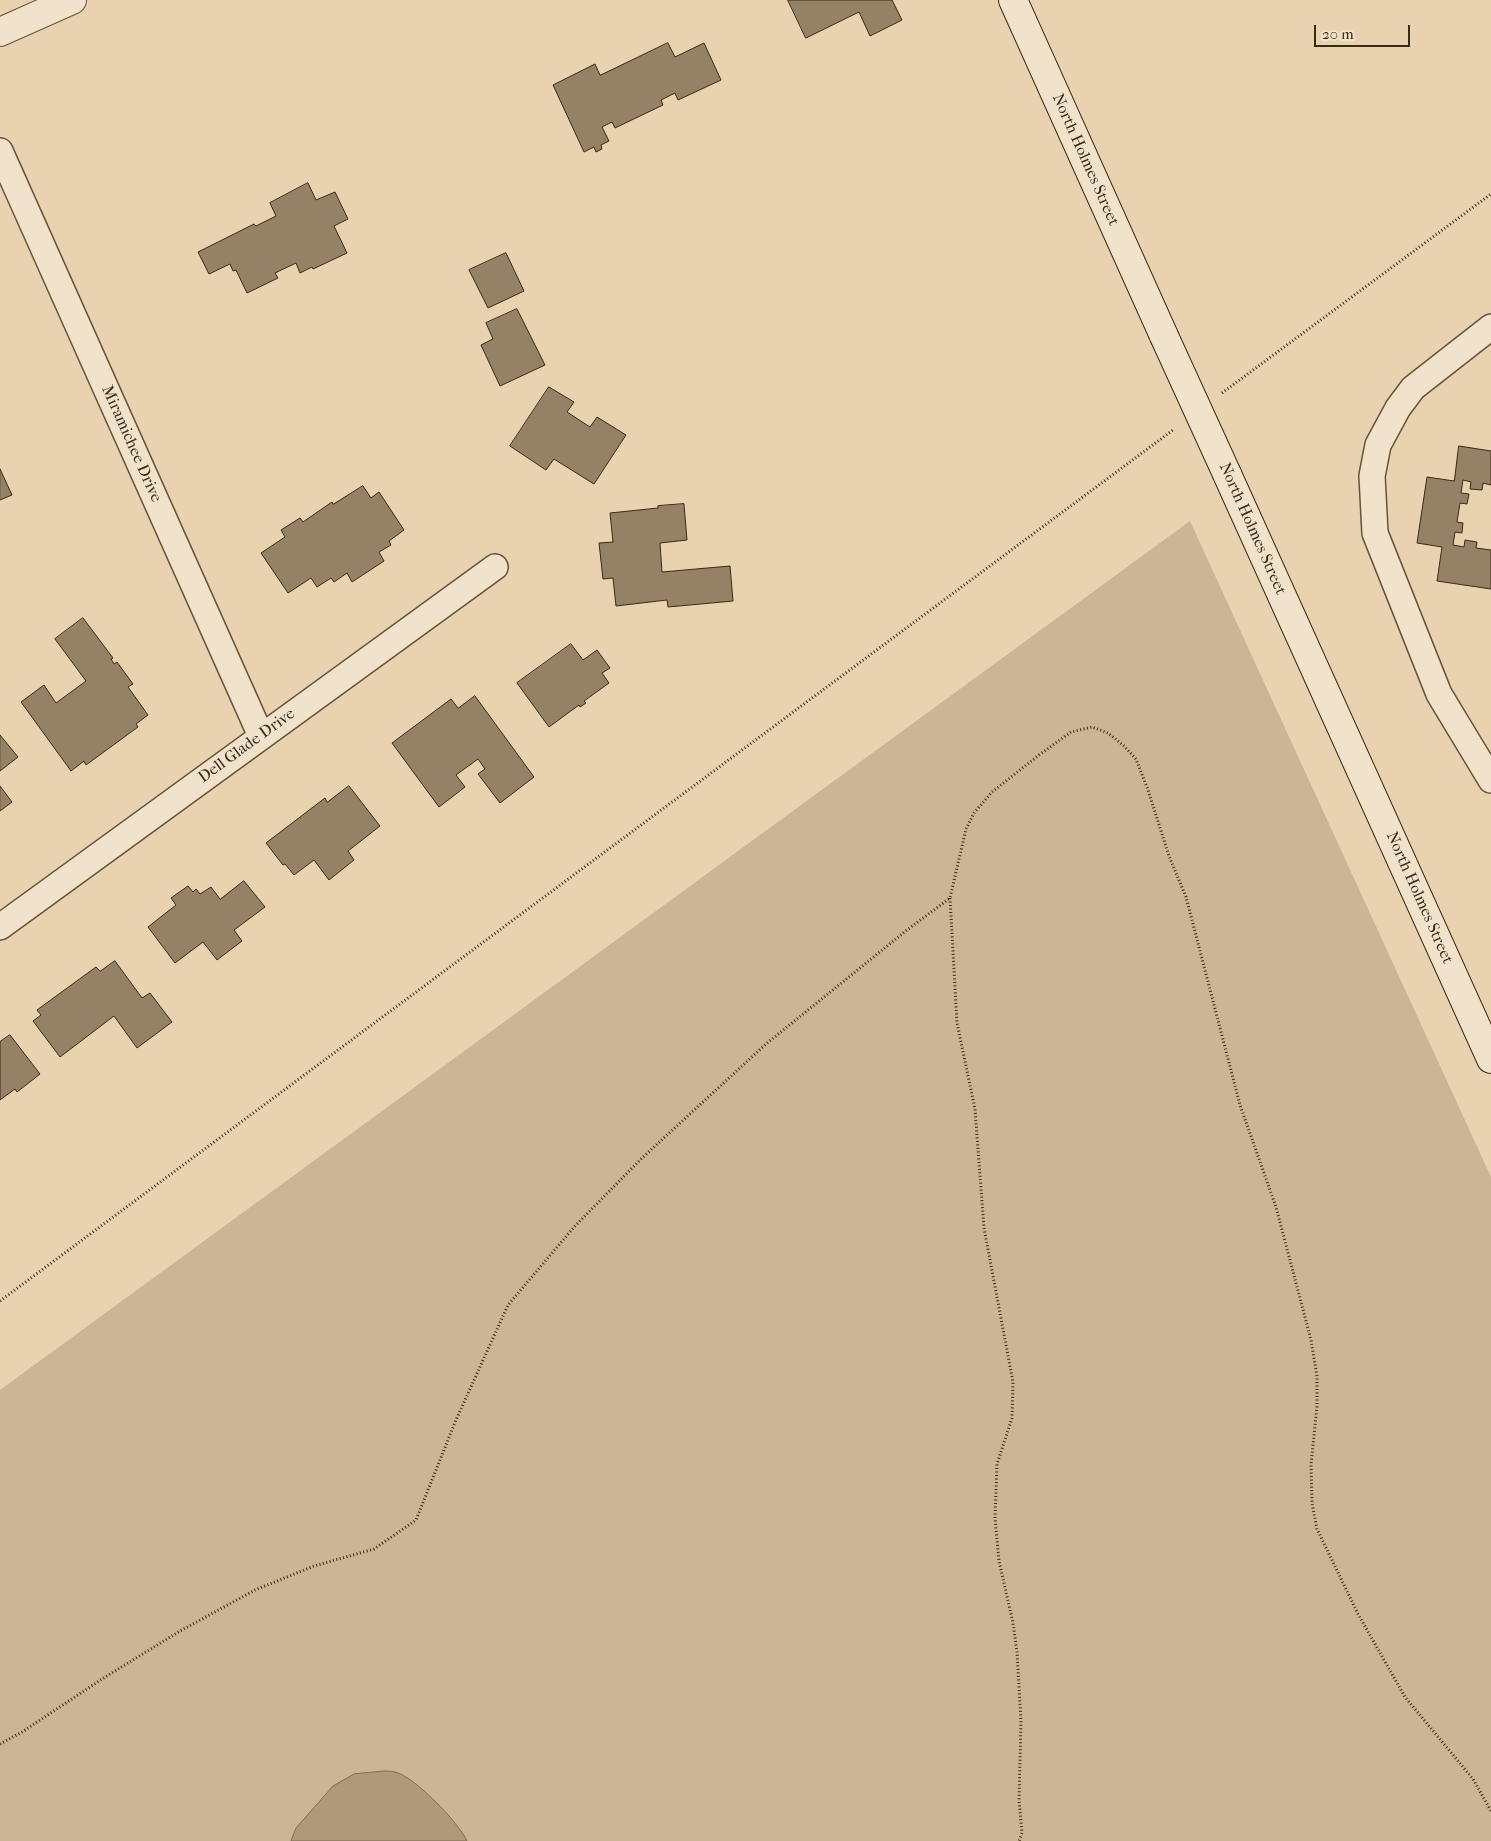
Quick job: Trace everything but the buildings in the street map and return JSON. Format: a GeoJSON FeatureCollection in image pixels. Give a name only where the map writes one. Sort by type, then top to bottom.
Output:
{"type":"FeatureCollection","features":[{"type":"Feature","properties":{"kind":"main road"},"geometry":{"type":"LineString","coordinates":[[0,32],[72,0]]}},
{"type":"Feature","properties":{"kind":"main road","name":"North Holmes Street"},"geometry":{"type":"LineString","coordinates":[[1013,0],[1491,1058]]}},
{"type":"Feature","properties":{"kind":"street","name":"Miramichee Drive"},"geometry":{"type":"LineString","coordinates":[[0,151],[261,736]]}},
{"type":"Feature","properties":{"kind":"street"},"geometry":{"type":"LineString","coordinates":[[1491,327],[1413,388],[1398,408],[1378,446],[1372,476],[1375,533],[1438,694],[1491,780]]}},
{"type":"Feature","properties":{"kind":"street","name":"Dell Glade Drive"},"geometry":{"type":"LineString","coordinates":[[0,926],[495,567]]}},
{"type":"Feature","properties":{"kind":"path"},"geometry":{"type":"LineString","coordinates":[[1218,396],[1491,194]]}},
{"type":"Feature","properties":{"kind":"path"},"geometry":{"type":"LineString","coordinates":[[0,1300],[1178,426]]}},
{"type":"Feature","properties":{"kind":"path"},"geometry":{"type":"LineString","coordinates":[[1024,1841],[1019,1800],[1022,1721],[1017,1652],[1013,1623],[999,1561],[995,1518],[997,1464],[1012,1418],[1013,1382],[984,1228],[975,1108],[957,1023],[950,898],[966,829],[974,813],[992,792],[1070,732],[1092,727],[1108,733],[1136,759],[1148,790],[1168,856],[1186,897],[1238,1096],[1257,1158],[1276,1207],[1311,1340],[1317,1376],[1311,1466],[1312,1503],[1317,1530],[1358,1614],[1405,1697],[1473,1778],[1491,1811]]}},
{"type":"Feature","properties":{"kind":"path"},"geometry":{"type":"LineString","coordinates":[[0,1744],[22,1732],[180,1630],[256,1590],[314,1566],[374,1548],[416,1520],[456,1420],[508,1305],[568,1233],[641,1159],[766,1044],[907,930],[950,898]]}},
{"type":"Feature","properties":{"kind":"path"},"geometry":{"type":"LineString","coordinates":[[1019,1841],[1022,1833]]}},
{"type":"Feature","properties":{"kind":"shaded area"},"geometry":{"type":"Polygon","coordinates":[[[1190,521],[1491,1177],[1491,1841],[0,1841],[0,1390],[1190,521]]]}},
{"type":"Feature","properties":{"kind":"shaded area"},"geometry":{"type":"Polygon","coordinates":[[[384,1771],[403,1775],[424,1791],[446,1812],[467,1841],[291,1841],[296,1828],[333,1786],[354,1774],[384,1771]]]}}]}
